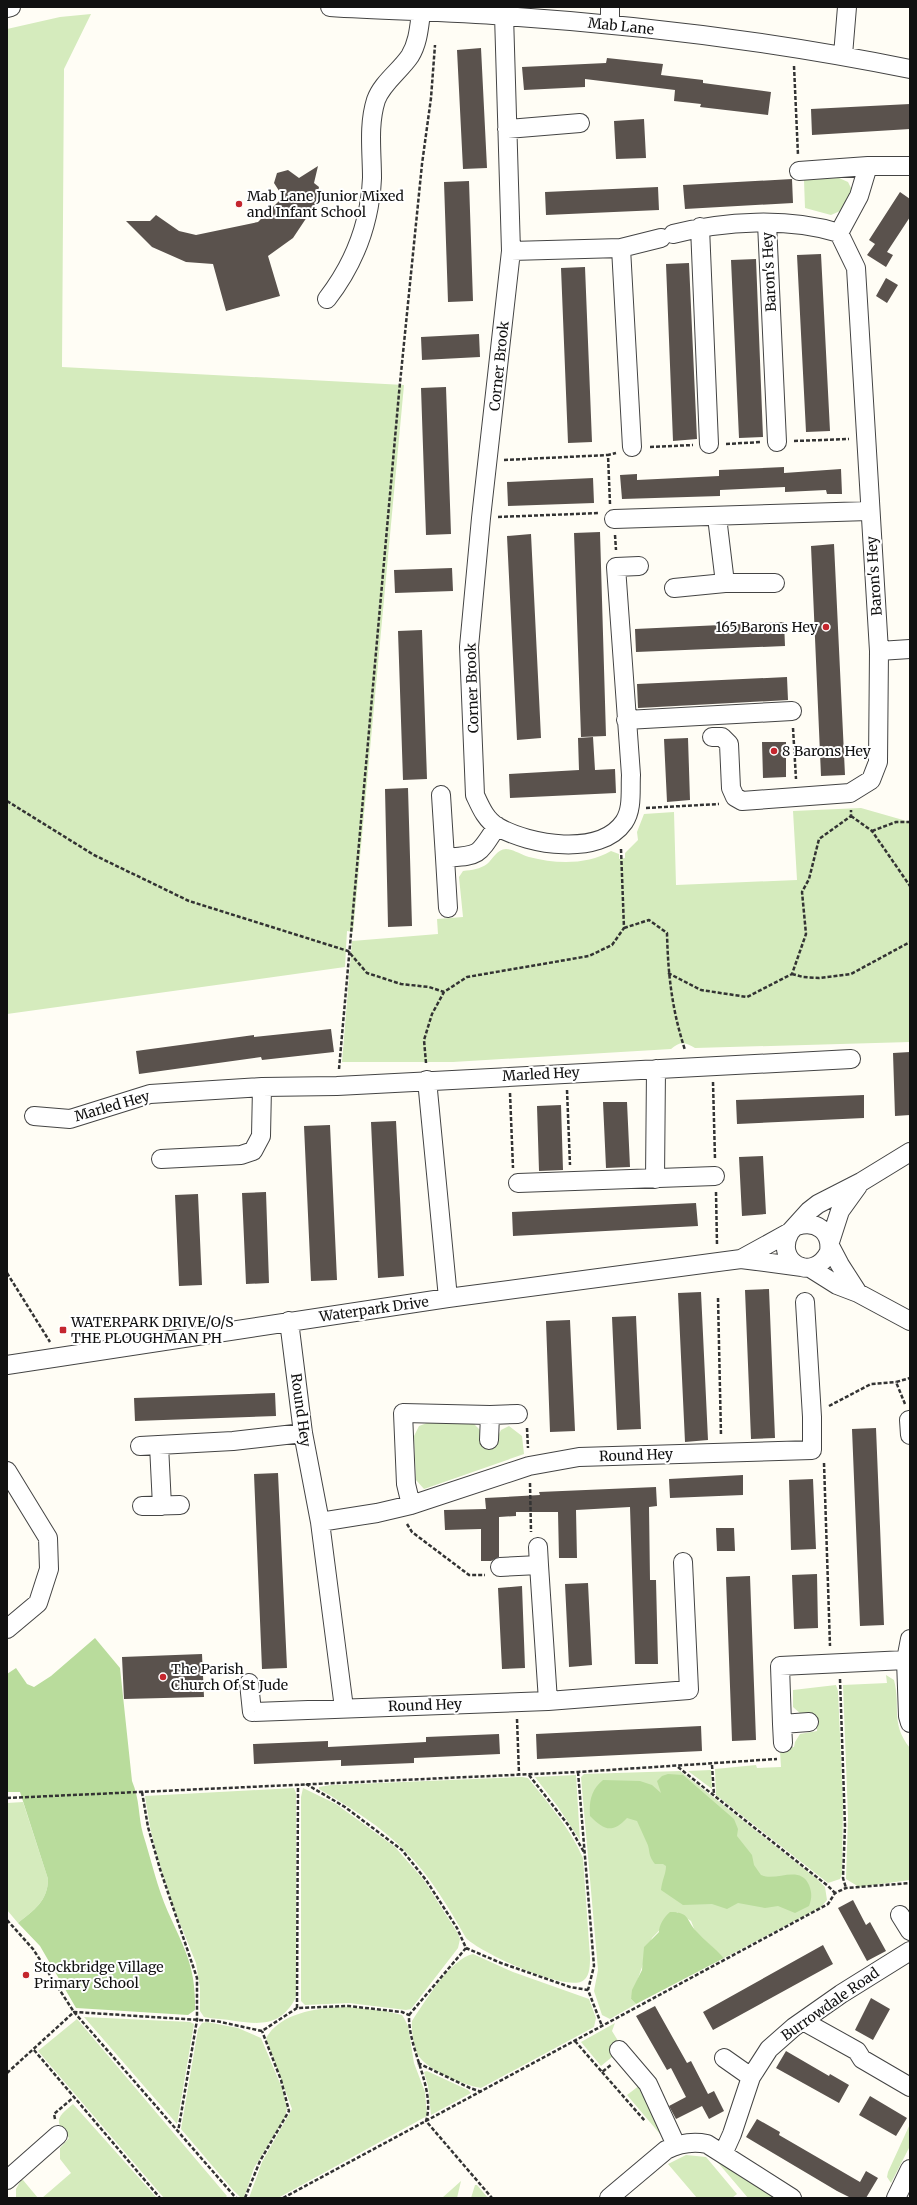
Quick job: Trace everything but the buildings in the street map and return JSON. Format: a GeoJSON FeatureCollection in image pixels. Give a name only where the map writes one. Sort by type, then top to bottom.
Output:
{"type":"FeatureCollection","features":[{"type":"Feature","properties":{"kind":"street"},"geometry":{"type":"LineString","coordinates":[[7,8],[11,7]]}},
{"type":"Feature","properties":{"kind":"street","name":"Mab Lane"},"geometry":{"type":"LineString","coordinates":[[330,7],[367,8],[421,13],[504,16],[610,16],[843,55],[910,69]]}},
{"type":"Feature","properties":{"kind":"street"},"geometry":{"type":"LineString","coordinates":[[843,55],[847,7]]}},
{"type":"Feature","properties":{"kind":"street"},"geometry":{"type":"LineString","coordinates":[[327,299],[339,283],[348,267],[368,215],[372,178],[370,141],[373,111],[377,97],[410,56],[418,39],[421,13]]}},
{"type":"Feature","properties":{"kind":"street","name":"Corner Brook"},"geometry":{"type":"LineString","coordinates":[[504,16],[511,251],[489,461],[481,518],[469,647],[476,796],[483,813],[497,826],[519,837],[562,845],[588,843],[617,830]]}},
{"type":"Feature","properties":{"kind":"street"},"geometry":{"type":"LineString","coordinates":[[507,129],[580,123]]}},
{"type":"Feature","properties":{"kind":"street"},"geometry":{"type":"LineString","coordinates":[[799,171],[868,166],[910,166]]}},
{"type":"Feature","properties":{"kind":"street"},"geometry":{"type":"LineString","coordinates":[[839,233],[859,196],[868,166]]}},
{"type":"Feature","properties":{"kind":"street","name":"Baron's Hey"},"geometry":{"type":"LineString","coordinates":[[511,251],[621,248],[700,227],[767,223],[821,227],[839,233],[856,268],[869,510],[879,651],[878,762],[871,780],[850,793],[742,801],[735,797]]}},
{"type":"Feature","properties":{"kind":"street","name":"Baron's Hey"},"geometry":{"type":"LineString","coordinates":[[767,223],[777,442]]}},
{"type":"Feature","properties":{"kind":"street"},"geometry":{"type":"LineString","coordinates":[[700,227],[709,444]]}},
{"type":"Feature","properties":{"kind":"street"},"geometry":{"type":"LineString","coordinates":[[621,248],[632,447]]}},
{"type":"Feature","properties":{"kind":"street"},"geometry":{"type":"LineString","coordinates":[[612,516],[717,517],[869,510]]}},
{"type":"Feature","properties":{"kind":"street"},"geometry":{"type":"LineString","coordinates":[[717,517],[725,583]]}},
{"type":"Feature","properties":{"kind":"street"},"geometry":{"type":"LineString","coordinates":[[617,830],[624,822],[630,807],[630,775],[616,567],[640,566]]}},
{"type":"Feature","properties":{"kind":"street"},"geometry":{"type":"LineString","coordinates":[[674,588],[725,583],[775,582]]}},
{"type":"Feature","properties":{"kind":"street"},"geometry":{"type":"LineString","coordinates":[[879,651],[910,650]]}},
{"type":"Feature","properties":{"kind":"street"},"geometry":{"type":"LineString","coordinates":[[626,720],[792,711]]}},
{"type":"Feature","properties":{"kind":"street"},"geometry":{"type":"LineString","coordinates":[[720,715],[717,737],[729,744],[731,788],[735,797]]}},
{"type":"Feature","properties":{"kind":"street"},"geometry":{"type":"LineString","coordinates":[[442,795],[448,908]]}},
{"type":"Feature","properties":{"kind":"street"},"geometry":{"type":"LineString","coordinates":[[445,858],[474,856],[484,847],[497,826]]}},
{"type":"Feature","properties":{"kind":"street","name":"Marled Hey"},"geometry":{"type":"LineString","coordinates":[[34,1116],[70,1119],[150,1094],[262,1087],[337,1086],[427,1080],[851,1059]]}},
{"type":"Feature","properties":{"kind":"street"},"geometry":{"type":"LineString","coordinates":[[655,1179],[656,1068]]}},
{"type":"Feature","properties":{"kind":"street"},"geometry":{"type":"LineString","coordinates":[[427,1080],[448,1298]]}},
{"type":"Feature","properties":{"kind":"street"},"geometry":{"type":"LineString","coordinates":[[161,1159],[241,1155],[253,1151],[261,1136],[262,1087]]}},
{"type":"Feature","properties":{"kind":"street","name":"Waterpark Drive"},"geometry":{"type":"LineString","coordinates":[[806,1268],[795,1264],[786,1253],[785,1245],[794,1229],[809,1211],[818,1204],[861,1182],[910,1152]]}},
{"type":"Feature","properties":{"kind":"street"},"geometry":{"type":"LineString","coordinates":[[518,1183],[715,1176]]}},
{"type":"Feature","properties":{"kind":"street","name":"Waterpark Drive"},"geometry":{"type":"LineString","coordinates":[[7,1365],[448,1298],[741,1259],[806,1268],[816,1266],[826,1258],[840,1211],[861,1182]]}},
{"type":"Feature","properties":{"kind":"street","name":"Waterpark Drive"},"geometry":{"type":"LineString","coordinates":[[741,1259],[794,1229],[811,1224],[818,1226],[828,1236],[830,1244]]}},
{"type":"Feature","properties":{"kind":"street"},"geometry":{"type":"LineString","coordinates":[[830,1244],[844,1272],[858,1293]]}},
{"type":"Feature","properties":{"kind":"street"},"geometry":{"type":"LineString","coordinates":[[806,1268],[837,1285],[858,1293],[910,1321]]}},
{"type":"Feature","properties":{"kind":"street"},"geometry":{"type":"LineString","coordinates":[[805,1302],[812,1417],[812,1450]]}},
{"type":"Feature","properties":{"kind":"street","name":"Round Hey"},"geometry":{"type":"LineString","coordinates":[[289,1322],[303,1433],[320,1522],[344,1708]]}},
{"type":"Feature","properties":{"kind":"street"},"geometry":{"type":"LineString","coordinates":[[404,1506],[406,1484],[403,1413],[490,1415],[518,1414]]}},
{"type":"Feature","properties":{"kind":"street"},"geometry":{"type":"LineString","coordinates":[[489,1440],[490,1415]]}},
{"type":"Feature","properties":{"kind":"street"},"geometry":{"type":"LineString","coordinates":[[140,1446],[303,1433]]}},
{"type":"Feature","properties":{"kind":"street"},"geometry":{"type":"LineString","coordinates":[[142,1506],[171,1505],[159,1445]]}},
{"type":"Feature","properties":{"kind":"street","name":"Round Hey"},"geometry":{"type":"LineString","coordinates":[[320,1522],[404,1506],[529,1466],[579,1457],[812,1450]]}},
{"type":"Feature","properties":{"kind":"street"},"geometry":{"type":"LineString","coordinates":[[7,1471],[48,1538],[49,1569],[38,1603],[7,1630]]}},
{"type":"Feature","properties":{"kind":"street"},"geometry":{"type":"LineString","coordinates":[[500,1567],[538,1556],[548,1701]]}},
{"type":"Feature","properties":{"kind":"street","name":"Round Hey"},"geometry":{"type":"LineString","coordinates":[[249,1683],[252,1712],[548,1701],[689,1690],[683,1562]]}},
{"type":"Feature","properties":{"kind":"street"},"geometry":{"type":"LineString","coordinates":[[910,1639],[906,1660],[908,1716],[910,1723]]}},
{"type":"Feature","properties":{"kind":"street"},"geometry":{"type":"LineString","coordinates":[[783,1743],[780,1666],[835,1665],[906,1660]]}},
{"type":"Feature","properties":{"kind":"street"},"geometry":{"type":"LineString","coordinates":[[782,1724],[809,1722]]}},
{"type":"Feature","properties":{"kind":"street"},"geometry":{"type":"LineString","coordinates":[[900,1915],[910,1931]]}},
{"type":"Feature","properties":{"kind":"street","name":"Burrowdale Road"},"geometry":{"type":"LineString","coordinates":[[723,2154],[732,2134],[751,2077],[768,2049],[782,2035],[841,1994],[910,1951]]}},
{"type":"Feature","properties":{"kind":"street"},"geometry":{"type":"LineString","coordinates":[[803,2021],[857,2051],[862,2059],[910,2087]]}},
{"type":"Feature","properties":{"kind":"street"},"geometry":{"type":"LineString","coordinates":[[621,2052],[648,2084],[676,2145]]}},
{"type":"Feature","properties":{"kind":"street"},"geometry":{"type":"LineString","coordinates":[[724,2058],[751,2077]]}},
{"type":"Feature","properties":{"kind":"street"},"geometry":{"type":"LineString","coordinates":[[7,2180],[58,2135]]}},
{"type":"Feature","properties":{"kind":"street"},"geometry":{"type":"LineString","coordinates":[[609,2198],[661,2154],[676,2145],[695,2142],[707,2144],[792,2198]]}},
{"type":"Feature","properties":{"kind":"street"},"geometry":{"type":"LineString","coordinates":[[896,2198],[910,2169]]}},
{"type":"Feature","properties":{"kind":"path"},"geometry":{"type":"LineString","coordinates":[[337,1086],[348,951],[400,393],[423,158],[431,98],[435,44]]}},
{"type":"Feature","properties":{"kind":"path"},"geometry":{"type":"LineString","coordinates":[[793,47],[799,171]]}},
{"type":"Feature","properties":{"kind":"path"},"geometry":{"type":"LineString","coordinates":[[489,461],[608,455],[632,447],[865,438]]}},
{"type":"Feature","properties":{"kind":"path"},"geometry":{"type":"LineString","coordinates":[[608,455],[616,567]]}},
{"type":"Feature","properties":{"kind":"path"},"geometry":{"type":"LineString","coordinates":[[481,518],[612,516]]}},
{"type":"Feature","properties":{"kind":"path"},"geometry":{"type":"LineString","coordinates":[[792,711],[797,796]]}},
{"type":"Feature","properties":{"kind":"path"},"geometry":{"type":"LineString","coordinates":[[850,793],[851,816]]}},
{"type":"Feature","properties":{"kind":"path"},"geometry":{"type":"LineString","coordinates":[[630,807],[726,803],[735,797]]}},
{"type":"Feature","properties":{"kind":"path"},"geometry":{"type":"LineString","coordinates":[[7,801],[94,855],[189,901],[348,951],[367,973],[401,984],[429,987],[444,992]]}},
{"type":"Feature","properties":{"kind":"path"},"geometry":{"type":"LineString","coordinates":[[851,816],[872,831],[910,886]]}},
{"type":"Feature","properties":{"kind":"path"},"geometry":{"type":"LineString","coordinates":[[792,974],[806,934],[802,892],[809,879],[819,839],[851,816]]}},
{"type":"Feature","properties":{"kind":"path"},"geometry":{"type":"LineString","coordinates":[[872,831],[896,822],[910,822]]}},
{"type":"Feature","properties":{"kind":"path"},"geometry":{"type":"LineString","coordinates":[[427,1080],[424,1040],[432,1014],[444,992],[467,977],[589,956],[612,945],[624,928],[622,858],[617,830]]}},
{"type":"Feature","properties":{"kind":"path"},"geometry":{"type":"LineString","coordinates":[[624,928],[649,920],[667,933],[668,973],[677,1025],[690,1067]]}},
{"type":"Feature","properties":{"kind":"path"},"geometry":{"type":"LineString","coordinates":[[668,973],[701,990],[747,997],[792,974],[803,977],[818,978],[850,974],[910,942]]}},
{"type":"Feature","properties":{"kind":"path"},"geometry":{"type":"LineString","coordinates":[[566,1073],[570,1181]]}},
{"type":"Feature","properties":{"kind":"path"},"geometry":{"type":"LineString","coordinates":[[509,1076],[513,1176],[518,1183]]}},
{"type":"Feature","properties":{"kind":"path"},"geometry":{"type":"LineString","coordinates":[[7,1273],[60,1357]]}},
{"type":"Feature","properties":{"kind":"path"},"geometry":{"type":"LineString","coordinates":[[718,1298],[722,1452]]}},
{"type":"Feature","properties":{"kind":"path"},"geometry":{"type":"LineString","coordinates":[[812,1417],[828,1406],[872,1384],[896,1382],[910,1378]]}},
{"type":"Feature","properties":{"kind":"path"},"geometry":{"type":"LineString","coordinates":[[896,1382],[910,1428]]}},
{"type":"Feature","properties":{"kind":"path"},"geometry":{"type":"LineString","coordinates":[[812,1450],[823,1448],[845,1826],[843,1878],[846,1888]]}},
{"type":"Feature","properties":{"kind":"path"},"geometry":{"type":"LineString","coordinates":[[404,1506],[412,1532],[469,1575],[492,1575],[500,1567]]}},
{"type":"Feature","properties":{"kind":"path"},"geometry":{"type":"LineString","coordinates":[[516,1702],[520,1774]]}},
{"type":"Feature","properties":{"kind":"path"},"geometry":{"type":"LineString","coordinates":[[7,1798],[712,1765],[777,1760],[777,1749],[783,1743]]}},
{"type":"Feature","properties":{"kind":"path"},"geometry":{"type":"LineString","coordinates":[[712,1765],[714,1795]]}},
{"type":"Feature","properties":{"kind":"path"},"geometry":{"type":"LineString","coordinates":[[678,1767],[835,1893]]}},
{"type":"Feature","properties":{"kind":"path"},"geometry":{"type":"LineString","coordinates":[[578,1772],[594,1966],[588,1990],[602,2026]]}},
{"type":"Feature","properties":{"kind":"path"},"geometry":{"type":"LineString","coordinates":[[529,1774],[569,1826],[584,1853]]}},
{"type":"Feature","properties":{"kind":"path"},"geometry":{"type":"LineString","coordinates":[[297,2008],[298,1784]]}},
{"type":"Feature","properties":{"kind":"path"},"geometry":{"type":"LineString","coordinates":[[306,1784],[345,1807],[402,1850],[426,1880],[457,1928],[466,1948],[501,1964],[570,1987],[588,1990]]}},
{"type":"Feature","properties":{"kind":"path"},"geometry":{"type":"LineString","coordinates":[[142,1792],[148,1827],[158,1862],[197,1978],[197,2020],[178,2133]]}},
{"type":"Feature","properties":{"kind":"path"},"geometry":{"type":"LineString","coordinates":[[283,2198],[828,1904],[835,1893],[846,1888],[910,1883]]}},
{"type":"Feature","properties":{"kind":"path"},"geometry":{"type":"LineString","coordinates":[[7,1920],[33,1949],[74,2012],[236,2198]]}},
{"type":"Feature","properties":{"kind":"path"},"geometry":{"type":"LineString","coordinates":[[426,2121],[428,2114],[427,2090],[410,2031],[409,2015],[466,1948]]}},
{"type":"Feature","properties":{"kind":"path"},"geometry":{"type":"LineString","coordinates":[[7,2073],[74,2012],[197,2020],[234,2024],[262,2031],[297,2008],[348,2006],[389,2010],[409,2015]]}},
{"type":"Feature","properties":{"kind":"path"},"geometry":{"type":"LineString","coordinates":[[245,2198],[260,2161],[289,2111],[281,2080],[262,2031]]}},
{"type":"Feature","properties":{"kind":"path"},"geometry":{"type":"LineString","coordinates":[[575,2041],[646,2122]]}},
{"type":"Feature","properties":{"kind":"path"},"geometry":{"type":"LineString","coordinates":[[34,2050],[160,2198]]}},
{"type":"Feature","properties":{"kind":"path"},"geometry":{"type":"LineString","coordinates":[[602,2072],[621,2052]]}},
{"type":"Feature","properties":{"kind":"path"},"geometry":{"type":"LineString","coordinates":[[418,2063],[470,2088],[482,2092]]}},
{"type":"Feature","properties":{"kind":"path"},"geometry":{"type":"LineString","coordinates":[[58,2135],[54,2114],[74,2097]]}},
{"type":"Feature","properties":{"kind":"path"},"geometry":{"type":"LineString","coordinates":[[426,2121],[492,2198]]}},
{"type":"Feature","properties":{"kind":"green space"},"geometry":{"type":"Polygon","coordinates":[[[91,14],[64,69],[62,367],[404,385],[353,932],[347,931],[345,967],[7,1014],[7,29],[60,17],[91,14]]]}},
{"type":"Feature","properties":{"kind":"green space"},"geometry":{"type":"Polygon","coordinates":[[[839,178],[848,182],[853,192],[840,211],[831,215],[805,208],[804,180],[839,178]]]}},
{"type":"Feature","properties":{"kind":"green space"},"geometry":{"type":"Polygon","coordinates":[[[861,808],[910,822],[910,1042],[695,1048],[683,1043],[671,1049],[453,1062],[342,1062],[352,941],[438,934],[437,919],[463,917],[459,877],[463,871],[484,866],[503,849],[509,849],[529,857],[560,862],[592,859],[611,851],[619,854],[619,859],[625,858],[625,853],[638,840],[637,832],[644,814],[674,812],[676,885],[797,880],[793,811],[861,808]]]}},
{"type":"Feature","properties":{"kind":"green space"},"geometry":{"type":"Polygon","coordinates":[[[427,1423],[473,1423],[481,1431],[497,1438],[501,1430],[509,1426],[522,1436],[524,1454],[424,1489],[416,1480],[414,1436],[419,1426],[427,1423]]]}},
{"type":"Feature","properties":{"kind":"green space"},"geometry":{"type":"Polygon","coordinates":[[[95,1638],[120,1668],[132,1781],[138,1801],[143,1834],[161,1893],[184,1948],[194,1982],[195,2010],[188,2015],[76,2008],[40,1946],[18,1923],[35,1909],[43,1899],[46,1893],[48,1879],[20,1792],[7,1792],[7,1674],[16,1668],[27,1684],[34,1687],[51,1676],[95,1638]]]}},
{"type":"Feature","properties":{"kind":"green space"},"geometry":{"type":"Polygon","coordinates":[[[886,1675],[894,1680],[897,1698],[898,1723],[900,1731],[910,1748],[910,1880],[859,1887],[846,1879],[848,1817],[843,1685],[887,1683],[886,1675]]]}},
{"type":"Feature","properties":{"kind":"green space"},"geometry":{"type":"Polygon","coordinates":[[[836,1685],[838,1691],[843,1803],[842,1874],[840,1879],[828,1883],[716,1795],[715,1769],[756,1765],[757,1768],[781,1767],[780,1751],[782,1748],[794,1747],[800,1734],[817,1731],[816,1716],[802,1715],[793,1707],[793,1690],[836,1685]]]}},
{"type":"Feature","properties":{"kind":"green space"},"geometry":{"type":"Polygon","coordinates":[[[711,1770],[712,1789],[688,1771],[711,1770]]]}},
{"type":"Feature","properties":{"kind":"green space"},"geometry":{"type":"Polygon","coordinates":[[[680,1771],[817,1879],[825,1887],[827,1900],[821,1907],[724,1958],[695,1931],[691,1921],[677,1912],[652,1938],[631,1999],[636,2004],[610,2019],[602,2015],[594,1991],[598,1970],[581,1777],[584,1774],[680,1771]]]}},
{"type":"Feature","properties":{"kind":"green space"},"geometry":{"type":"Polygon","coordinates":[[[668,1774],[683,1775],[734,1819],[738,1829],[737,1836],[752,1855],[754,1865],[761,1875],[774,1877],[794,1874],[805,1879],[809,1885],[811,1893],[809,1906],[795,1913],[778,1906],[765,1908],[738,1903],[727,1909],[712,1904],[683,1905],[661,1890],[666,1866],[663,1864],[655,1864],[653,1861],[637,1821],[627,1818],[622,1823],[612,1828],[604,1827],[590,1816],[590,1805],[593,1792],[603,1780],[640,1781],[652,1785],[661,1793],[657,1781],[662,1776],[668,1774]]]}},
{"type":"Feature","properties":{"kind":"green space"},"geometry":{"type":"Polygon","coordinates":[[[576,1775],[580,1840],[558,1807],[535,1777],[576,1775]]]}},
{"type":"Feature","properties":{"kind":"green space"},"geometry":{"type":"Polygon","coordinates":[[[522,1777],[528,1778],[558,1816],[572,1836],[583,1858],[590,1963],[589,1973],[586,1978],[575,1983],[543,1977],[524,1970],[488,1952],[466,1938],[446,1904],[415,1861],[387,1834],[365,1818],[319,1789],[319,1787],[331,1785],[522,1777]]]}},
{"type":"Feature","properties":{"kind":"green space"},"geometry":{"type":"Polygon","coordinates":[[[294,1788],[296,1793],[296,1997],[291,2006],[278,2018],[263,2023],[204,2017],[200,2011],[200,1988],[196,1963],[173,1906],[157,1856],[145,1796],[294,1788]]]}},
{"type":"Feature","properties":{"kind":"green space"},"geometry":{"type":"Polygon","coordinates":[[[303,1788],[336,1804],[395,1847],[423,1879],[457,1932],[460,1939],[458,1948],[411,2009],[406,2010],[349,2003],[305,2005],[301,2001],[301,1797],[303,1788]]]}},
{"type":"Feature","properties":{"kind":"green space"},"geometry":{"type":"Polygon","coordinates":[[[23,1802],[48,1879],[46,1893],[43,1899],[35,1909],[18,1923],[7,1910],[7,1803],[23,1802]]]}},
{"type":"Feature","properties":{"kind":"green space"},"geometry":{"type":"Polygon","coordinates":[[[670,1912],[681,1913],[687,1917],[696,1931],[724,1958],[636,2004],[631,1999],[632,1990],[642,1970],[644,1947],[659,1932],[662,1921],[670,1912]]]}},
{"type":"Feature","properties":{"kind":"green space"},"geometry":{"type":"Polygon","coordinates":[[[473,1954],[513,1972],[589,1999],[596,2018],[594,2027],[481,2088],[465,2084],[438,2072],[423,2061],[418,2055],[413,2038],[412,2021],[447,1972],[465,1957],[473,1954]]]}},
{"type":"Feature","properties":{"kind":"green space"},"geometry":{"type":"Polygon","coordinates":[[[347,2007],[385,2011],[402,2015],[408,2026],[414,2063],[425,2092],[427,2116],[278,2198],[249,2198],[262,2162],[292,2109],[266,2038],[273,2029],[282,2022],[302,2013],[325,2008],[347,2007]]]}},
{"type":"Feature","properties":{"kind":"green space"},"geometry":{"type":"Polygon","coordinates":[[[84,2017],[190,2022],[194,2024],[177,2124],[84,2017]]]}},
{"type":"Feature","properties":{"kind":"green space"},"geometry":{"type":"Polygon","coordinates":[[[77,2019],[227,2196],[225,2198],[164,2198],[38,2051],[77,2019]]]}},
{"type":"Feature","properties":{"kind":"green space"},"geometry":{"type":"Polygon","coordinates":[[[207,2022],[238,2028],[261,2038],[282,2088],[287,2108],[285,2117],[254,2168],[244,2198],[241,2198],[233,2190],[181,2129],[198,2029],[202,2023],[207,2022]]]}},
{"type":"Feature","properties":{"kind":"green space"},"geometry":{"type":"Polygon","coordinates":[[[615,2023],[612,2031],[620,2044],[612,2057],[601,2066],[581,2042],[615,2023]]]}},
{"type":"Feature","properties":{"kind":"green space"},"geometry":{"type":"Polygon","coordinates":[[[427,2071],[468,2090],[471,2093],[431,2115],[428,2086],[424,2072],[427,2071]]]}},
{"type":"Feature","properties":{"kind":"green space"},"geometry":{"type":"Polygon","coordinates":[[[640,2085],[664,2131],[660,2134],[627,2095],[640,2085]]]}},
{"type":"Feature","properties":{"kind":"green space"},"geometry":{"type":"Polygon","coordinates":[[[73,2104],[157,2198],[42,2198],[71,2173],[60,2159],[60,2148],[69,2138],[61,2127],[59,2120],[60,2116],[73,2104]]]}},
{"type":"Feature","properties":{"kind":"green space"},"geometry":{"type":"Polygon","coordinates":[[[910,2124],[910,2146],[891,2183],[887,2177],[888,2172],[910,2124]]]}},
{"type":"Feature","properties":{"kind":"green space"},"geometry":{"type":"Polygon","coordinates":[[[686,2155],[706,2157],[737,2194],[732,2198],[697,2198],[668,2164],[686,2155]]]}},
{"type":"Feature","properties":{"kind":"green space"},"geometry":{"type":"Polygon","coordinates":[[[714,2158],[779,2198],[748,2198],[714,2158]]]}},
{"type":"Feature","properties":{"kind":"green space"},"geometry":{"type":"Polygon","coordinates":[[[21,2180],[23,2180],[38,2198],[16,2198],[16,2189],[21,2180]]]}},
{"type":"Feature","properties":{"kind":"green space"},"geometry":{"type":"Polygon","coordinates":[[[461,2181],[457,2198],[442,2198],[461,2181]]]}},
{"type":"Feature","properties":{"kind":"green space"},"geometry":{"type":"Polygon","coordinates":[[[475,2185],[477,2185],[488,2198],[471,2198],[475,2185]]]}},
{"type":"Feature","properties":{"kind":"place","name":"Mab Lane Junior Mixed and Infant School"},"geometry":{"type":"Point","coordinates":[239,204]}},
{"type":"Feature","properties":{"kind":"place","name":"165 Barons Hey"},"geometry":{"type":"Point","coordinates":[826,627]}},
{"type":"Feature","properties":{"kind":"place","name":"8 Barons Hey"},"geometry":{"type":"Point","coordinates":[774,751]}},
{"type":"Feature","properties":{"kind":"place","name":"WATERPARK DRIVE/O/S THE PLOUGHMAN PH"},"geometry":{"type":"Point","coordinates":[63,1330]}},
{"type":"Feature","properties":{"kind":"place","name":"The Parish Church Of St Jude"},"geometry":{"type":"Point","coordinates":[163,1677]}},
{"type":"Feature","properties":{"kind":"place","name":"Stockbridge Village Primary School"},"geometry":{"type":"Point","coordinates":[26,1975]}}]}
